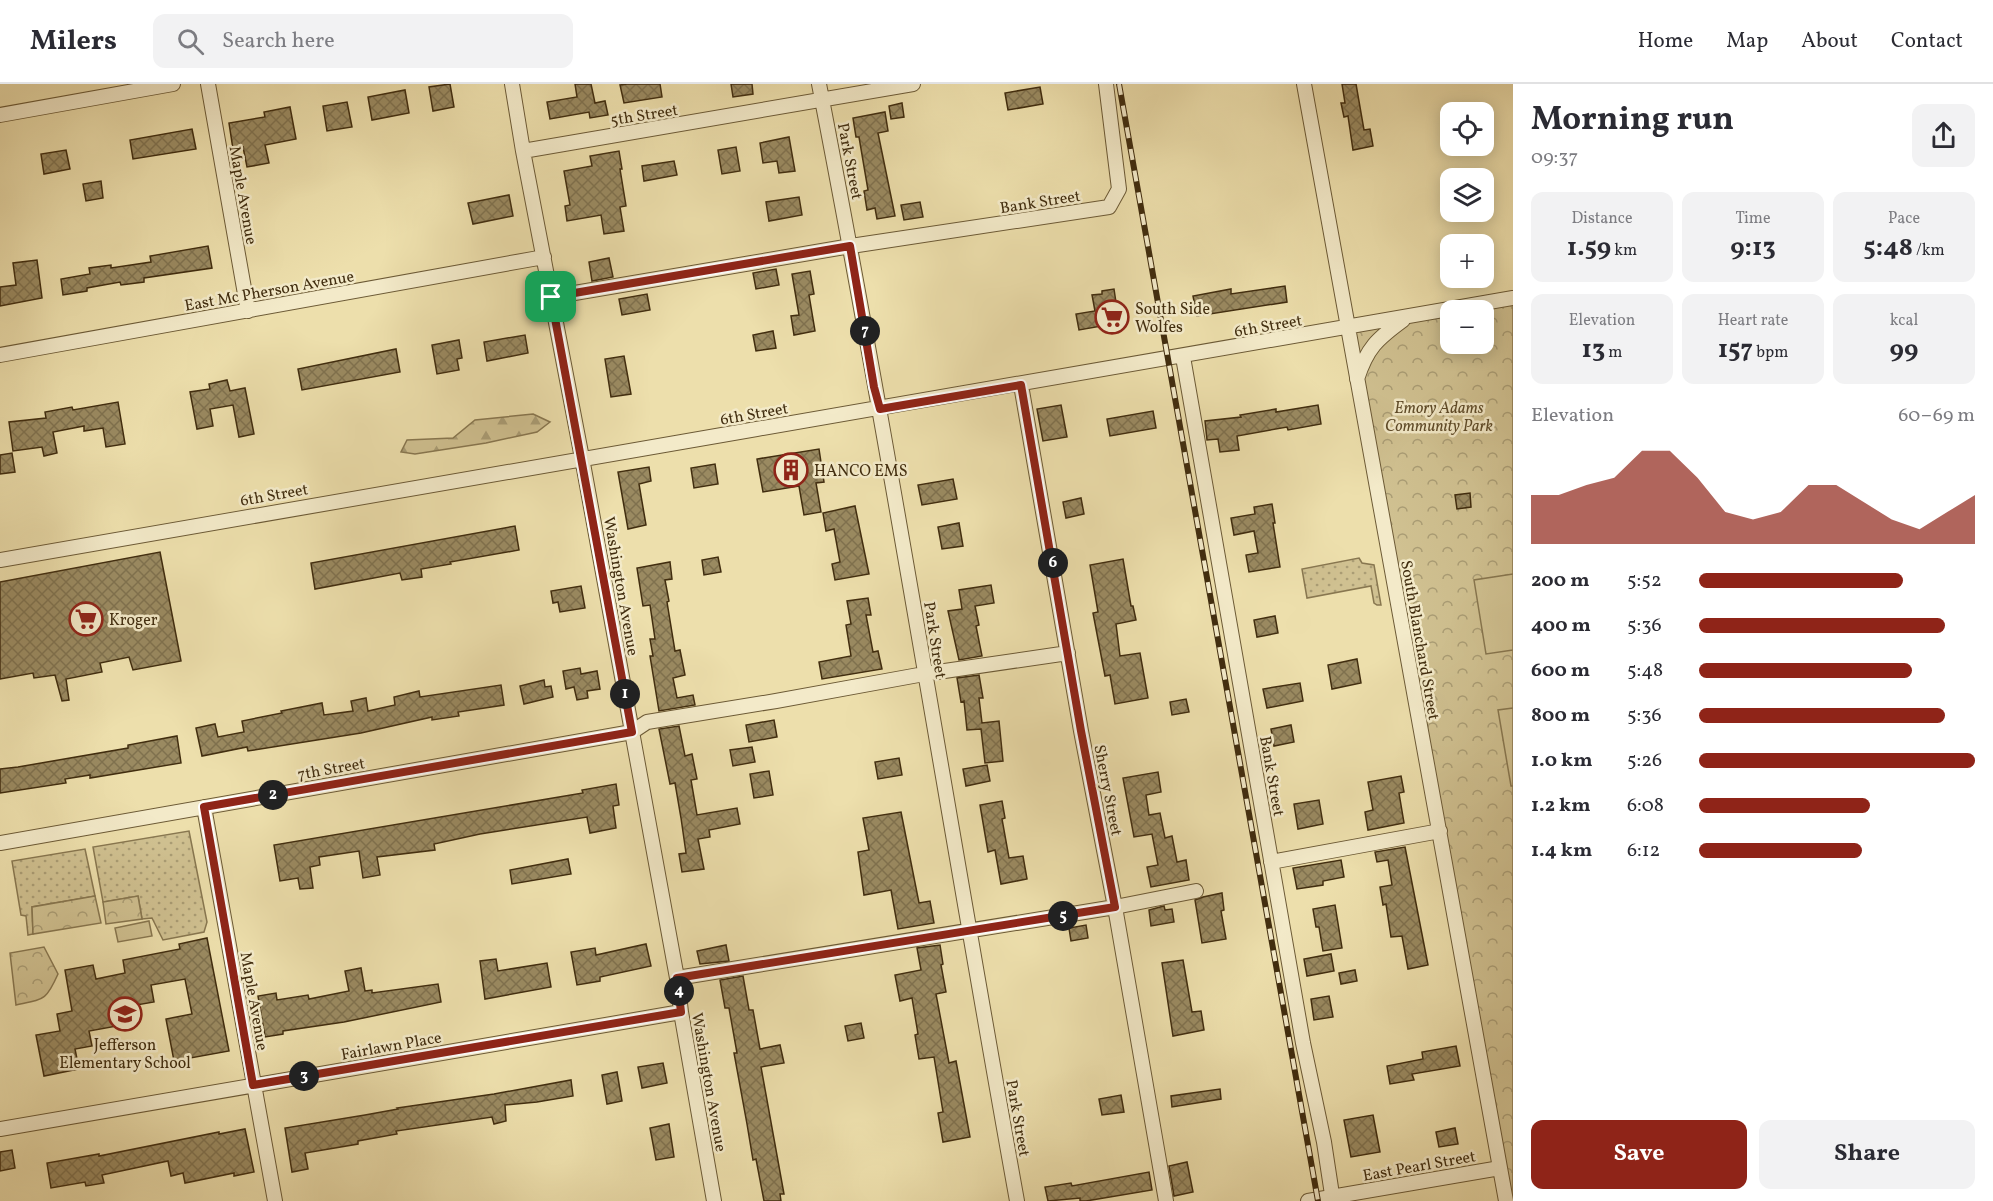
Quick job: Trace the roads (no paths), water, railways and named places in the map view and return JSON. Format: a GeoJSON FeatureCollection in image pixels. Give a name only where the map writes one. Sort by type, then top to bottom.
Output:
{"type":"FeatureCollection","features":[{"type":"Feature","properties":{"kind":"street"},"geometry":{"type":"LineString","coordinates":[[0,114],[173,84]]}},
{"type":"Feature","properties":{"kind":"street","name":"Maple Avenue"},"geometry":{"type":"LineString","coordinates":[[208,84],[248,311]]}},
{"type":"Feature","properties":{"kind":"street","name":"Washington Avenue"},"geometry":{"type":"LineString","coordinates":[[512,84],[677,978],[714,1201]]}},
{"type":"Feature","properties":{"kind":"street","name":"Park Street"},"geometry":{"type":"LineString","coordinates":[[819,84],[901,525],[924,674],[1017,1201]]}},
{"type":"Feature","properties":{"kind":"street","name":"5th Street"},"geometry":{"type":"LineString","coordinates":[[523,151],[913,84]]}},
{"type":"Feature","properties":{"kind":"street","name":"Bank Street"},"geometry":{"type":"LineString","coordinates":[[850,246],[1109,207],[1119,189],[1106,84]]}},
{"type":"Feature","properties":{"kind":"street","name":"South Blanchard Street"},"geometry":{"type":"LineString","coordinates":[[1304,84],[1506,1201]]}},
{"type":"Feature","properties":{"kind":"street"},"geometry":{"type":"LineString","coordinates":[[551,297],[850,246]]}},
{"type":"Feature","properties":{"kind":"street","name":"East Mc Pherson Avenue"},"geometry":{"type":"LineString","coordinates":[[0,355],[544,257]]}},
{"type":"Feature","properties":{"kind":"street","name":"6th Street"},"geometry":{"type":"LineString","coordinates":[[0,560],[582,458],[1183,357],[1513,298]]}},
{"type":"Feature","properties":{"kind":"street"},"geometry":{"type":"LineString","coordinates":[[1357,381],[1364,359],[1374,344],[1407,317]]}},
{"type":"Feature","properties":{"kind":"street","name":"Bank Street"},"geometry":{"type":"LineString","coordinates":[[1183,357],[1271,862],[1333,1199]]}},
{"type":"Feature","properties":{"kind":"street","name":"Sherry Street"},"geometry":{"type":"LineString","coordinates":[[1021,385],[1166,1201]]}},
{"type":"Feature","properties":{"kind":"street","name":"7th Street"},"geometry":{"type":"LineString","coordinates":[[0,843],[632,732],[647,722],[924,674],[1068,653]]}},
{"type":"Feature","properties":{"kind":"street","name":"Maple Avenue"},"geometry":{"type":"LineString","coordinates":[[204,807],[275,1201]]}},
{"type":"Feature","properties":{"kind":"street"},"geometry":{"type":"LineString","coordinates":[[1271,862],[1440,831]]}},
{"type":"Feature","properties":{"kind":"street"},"geometry":{"type":"LineString","coordinates":[[677,978],[1115,907],[1196,891]]}},
{"type":"Feature","properties":{"kind":"street","name":"Fairlawn Place"},"geometry":{"type":"LineString","coordinates":[[0,1129],[681,1012]]}},
{"type":"Feature","properties":{"kind":"street","name":"East Pearl Street"},"geometry":{"type":"LineString","coordinates":[[1308,1201],[1333,1199],[1500,1168]]}},
{"type":"Feature","properties":{"kind":"railway"},"geometry":{"type":"LineString","coordinates":[[1119,84],[1318,1201]]}},
{"type":"Feature","properties":{"kind":"place","name":"South Side Wolfes"},"geometry":{"type":"Point","coordinates":[1112,317]}},
{"type":"Feature","properties":{"kind":"place","name":"HANCO EMS"},"geometry":{"type":"Point","coordinates":[791,470]}},
{"type":"Feature","properties":{"kind":"place","name":"Kroger"},"geometry":{"type":"Point","coordinates":[86,619]}},
{"type":"Feature","properties":{"kind":"place","name":"Jefferson Elementary School"},"geometry":{"type":"Point","coordinates":[125,1014]}},
{"type":"Feature","properties":{"kind":"park label","name":"Emory Adams Community Park"},"geometry":{"type":"Point","coordinates":[1439,416]}}]}
